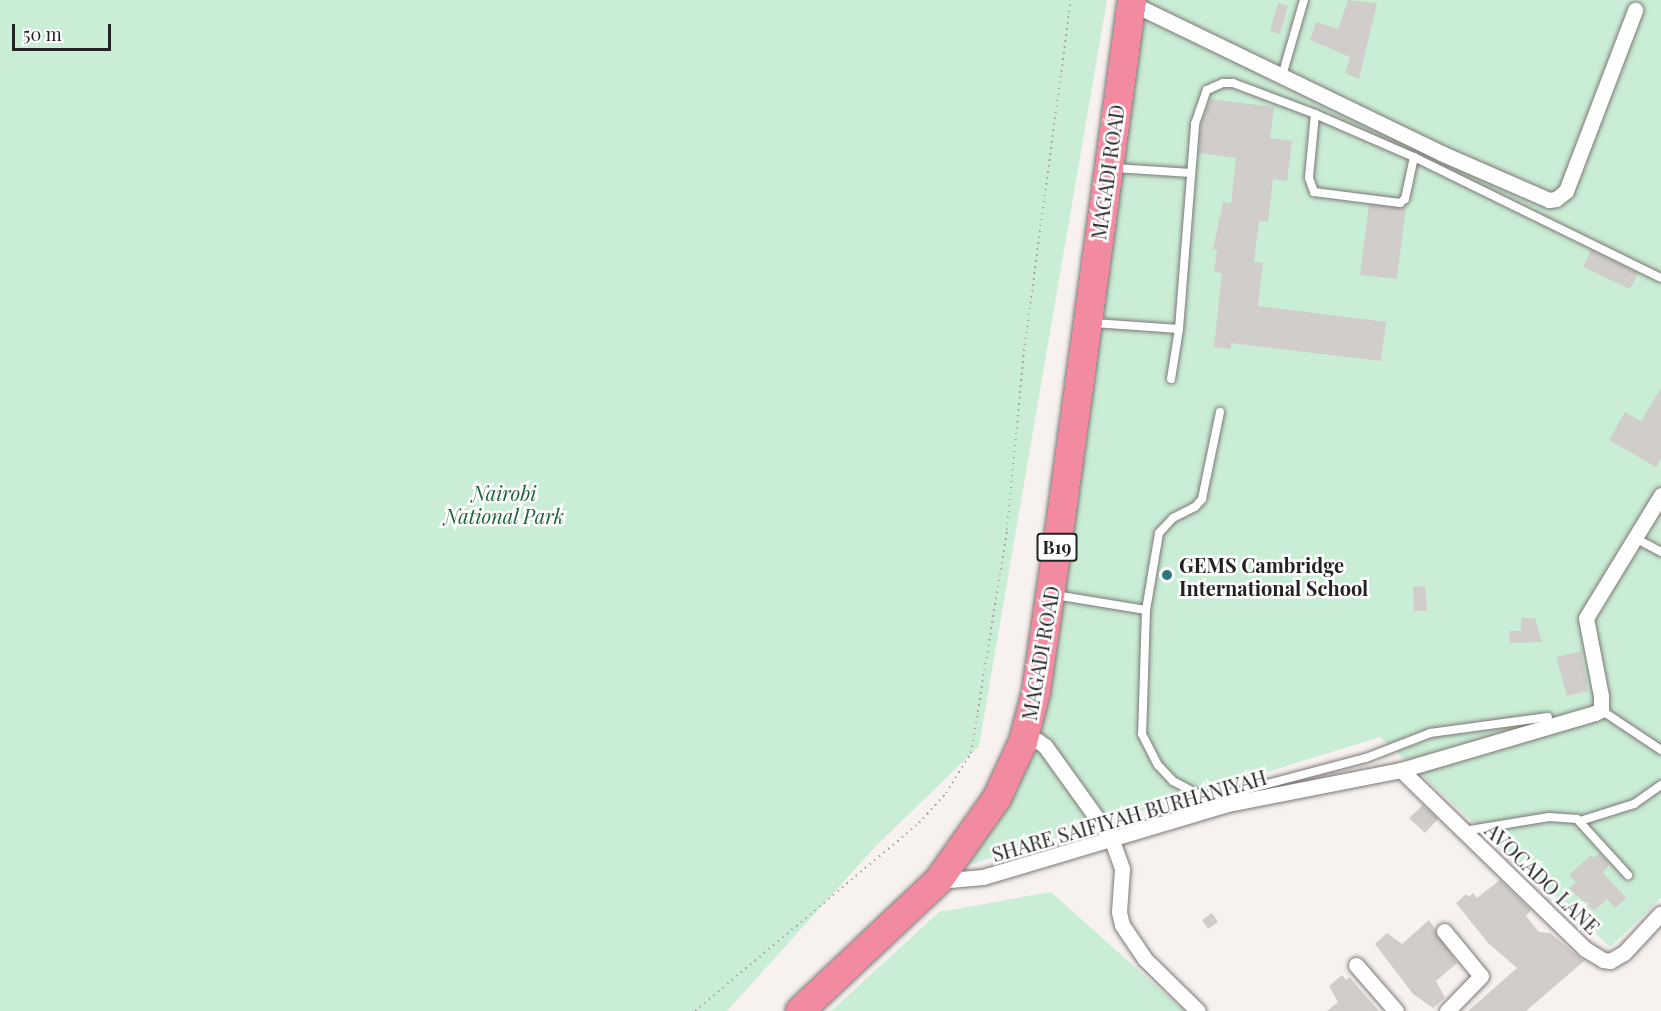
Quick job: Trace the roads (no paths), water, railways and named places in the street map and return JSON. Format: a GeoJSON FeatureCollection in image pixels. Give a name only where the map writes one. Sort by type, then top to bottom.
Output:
{"type":"FeatureCollection","features":[{"type":"Feature","properties":{"kind":"highway","name":"MAGADI ROAD"},"geometry":{"type":"LineString","coordinates":[[800,1011],[938,881],[997,798],[1023,742],[1035,692],[1050,594],[1107,168],[1132,2]]}},
{"type":"Feature","properties":{"kind":"street"},"geometry":{"type":"LineString","coordinates":[[1132,2],[1509,184],[1541,198],[1556,200],[1566,191],[1635,10]]}},
{"type":"Feature","properties":{"kind":"street"},"geometry":{"type":"LineString","coordinates":[[1601,710],[1586,618],[1661,495]]}},
{"type":"Feature","properties":{"kind":"street","name":"SHARE SAIFIYAH BURHANIYAH"},"geometry":{"type":"LineString","coordinates":[[938,881],[983,877],[1228,804],[1401,770],[1579,721],[1601,710]]}},
{"type":"Feature","properties":{"kind":"street"},"geometry":{"type":"LineString","coordinates":[[1023,742],[1038,741],[1045,746],[1111,838],[1122,875],[1119,912],[1122,925],[1145,959],[1198,1011]]}},
{"type":"Feature","properties":{"kind":"street","name":"AVOCADO LANE"},"geometry":{"type":"LineString","coordinates":[[1401,770],[1585,949],[1603,960],[1610,961],[1624,953],[1661,913]]}},
{"type":"Feature","properties":{"kind":"street"},"geometry":{"type":"LineString","coordinates":[[1444,931],[1481,976],[1447,1011]]}},
{"type":"Feature","properties":{"kind":"street"},"geometry":{"type":"LineString","coordinates":[[1356,965],[1396,1011]]}},
{"type":"Feature","properties":{"kind":"lane"},"geometry":{"type":"LineString","coordinates":[[1282,76],[1304,0]]}},
{"type":"Feature","properties":{"kind":"lane"},"geometry":{"type":"LineString","coordinates":[[1171,378],[1179,329],[1191,173],[1200,101],[1215,84],[1233,82],[1315,114],[1414,157],[1661,278]]}},
{"type":"Feature","properties":{"kind":"lane"},"geometry":{"type":"LineString","coordinates":[[1315,114],[1309,178],[1314,192],[1400,203],[1405,200],[1414,157]]}},
{"type":"Feature","properties":{"kind":"lane"},"geometry":{"type":"LineString","coordinates":[[1107,168],[1191,173]]}},
{"type":"Feature","properties":{"kind":"lane"},"geometry":{"type":"LineString","coordinates":[[1087,323],[1179,329]]}},
{"type":"Feature","properties":{"kind":"lane"},"geometry":{"type":"LineString","coordinates":[[1220,412],[1202,499],[1195,507],[1173,518],[1159,533],[1146,610],[1142,734],[1158,765],[1173,781],[1201,796],[1218,797],[1366,758],[1430,733],[1548,717]]}},
{"type":"Feature","properties":{"kind":"lane"},"geometry":{"type":"LineString","coordinates":[[1635,538],[1661,552]]}},
{"type":"Feature","properties":{"kind":"lane"},"geometry":{"type":"LineString","coordinates":[[1050,594],[1146,610]]}},
{"type":"Feature","properties":{"kind":"lane"},"geometry":{"type":"LineString","coordinates":[[1601,710],[1661,750]]}},
{"type":"Feature","properties":{"kind":"lane"},"geometry":{"type":"LineString","coordinates":[[1463,831],[1549,817],[1580,821],[1634,804],[1661,785]]}},
{"type":"Feature","properties":{"kind":"lane"},"geometry":{"type":"LineString","coordinates":[[1580,821],[1628,875]]}},
{"type":"Feature","properties":{"kind":"place","name":"GEMS Cambridge International School"},"geometry":{"type":"Point","coordinates":[1167,575]}},
{"type":"Feature","properties":{"kind":"park label","name":"Nairobi National Park"},"geometry":{"type":"Point","coordinates":[504,504]}}]}
